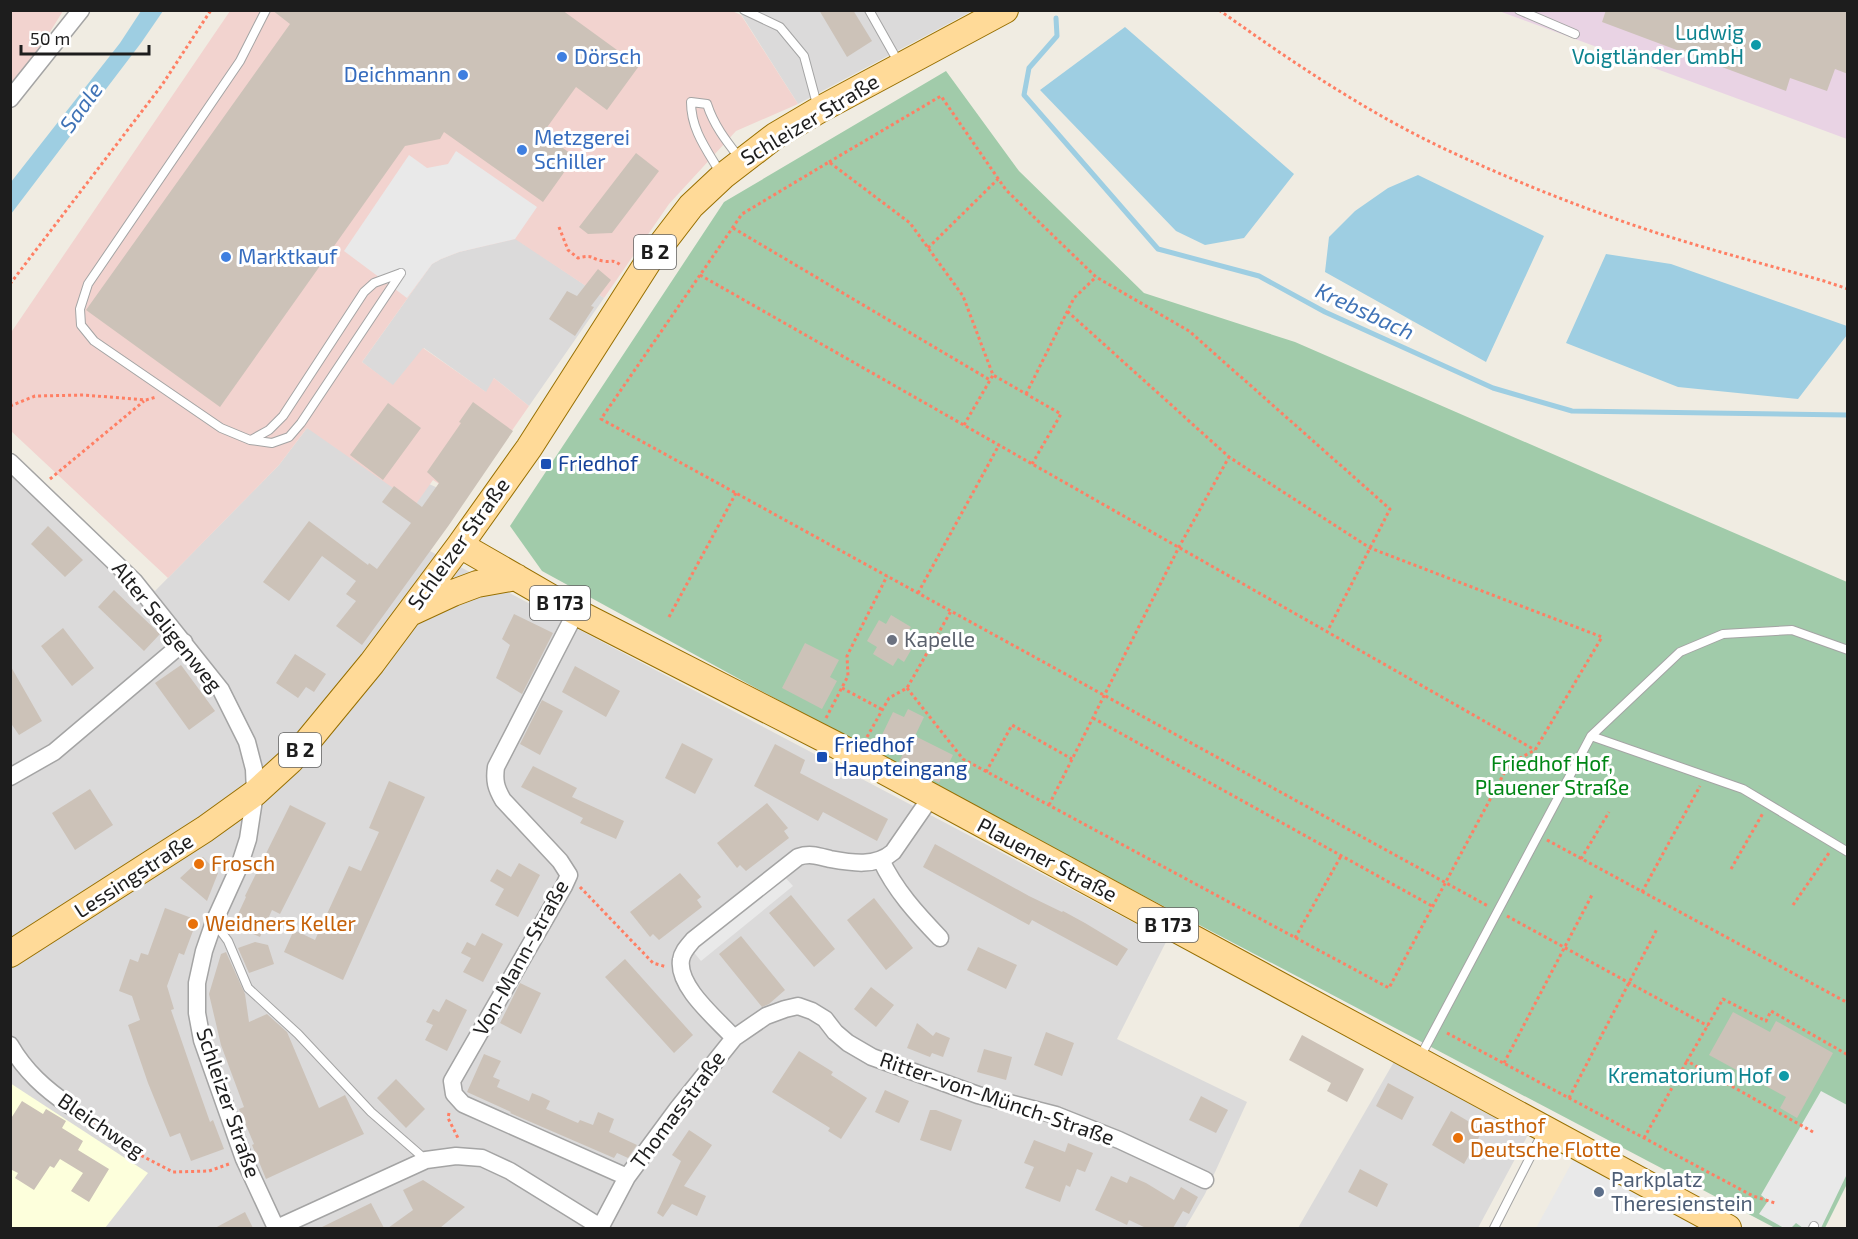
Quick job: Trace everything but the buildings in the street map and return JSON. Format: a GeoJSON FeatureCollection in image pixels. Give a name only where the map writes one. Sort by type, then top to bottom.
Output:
{"type":"FeatureCollection","features":[{"type":"Feature","properties":{"kind":"main road","name":"Schleizer Straße"},"geometry":{"type":"LineString","coordinates":[[255,793],[290,761],[314,734],[409,614],[529,448],[659,247],[691,206],[732,168],[775,136],[1005,10]]}},
{"type":"Feature","properties":{"kind":"main road","name":"Plauener Straße"},"geometry":{"type":"LineString","coordinates":[[460,545],[576,612],[817,735],[1728,1228]]}},
{"type":"Feature","properties":{"kind":"main road"},"geometry":{"type":"LineString","coordinates":[[409,614],[477,584],[516,577]]}},
{"type":"Feature","properties":{"kind":"main road","name":"Lessingstraße"},"geometry":{"type":"LineString","coordinates":[[10,954],[195,836],[255,793]]}},
{"type":"Feature","properties":{"kind":"street"},"geometry":{"type":"LineString","coordinates":[[10,99],[81,10]]}},
{"type":"Feature","properties":{"kind":"street","name":"Alter Seligenweg"},"geometry":{"type":"LineString","coordinates":[[10,462],[134,581],[221,690],[248,742],[254,769],[255,793]]}},
{"type":"Feature","properties":{"kind":"street","name":"Von-Mann-Straße"},"geometry":{"type":"LineString","coordinates":[[454,1094],[452,1081],[569,875],[560,861],[503,800],[496,789],[494,778],[496,767],[576,612]]}},
{"type":"Feature","properties":{"kind":"street"},"geometry":{"type":"LineString","coordinates":[[10,777],[54,752],[184,642]]}},
{"type":"Feature","properties":{"kind":"street","name":"Schleizer Straße"},"geometry":{"type":"LineString","coordinates":[[255,793],[248,839],[239,867],[214,922],[204,951],[197,983],[197,1013],[202,1040],[244,1159],[277,1228]]}},
{"type":"Feature","properties":{"kind":"street"},"geometry":{"type":"LineString","coordinates":[[681,970],[681,959],[693,940],[798,857],[806,854],[852,862],[881,860],[893,852],[931,797]]}},
{"type":"Feature","properties":{"kind":"street"},"geometry":{"type":"LineString","coordinates":[[881,860],[901,894],[940,938]]}},
{"type":"Feature","properties":{"kind":"street","name":"Thomasstraße"},"geometry":{"type":"LineString","coordinates":[[601,1228],[627,1177],[678,1107],[734,1038],[697,998],[681,970]]}},
{"type":"Feature","properties":{"kind":"street","name":"Ritter-von-Münch-Straße"},"geometry":{"type":"LineString","coordinates":[[734,1038],[766,1016],[798,1006],[825,1019],[848,1043],[872,1057],[978,1095],[1056,1115],[1119,1140],[1205,1180]]}},
{"type":"Feature","properties":{"kind":"street","name":"Bleichweg"},"geometry":{"type":"LineString","coordinates":[[10,1045],[19,1060],[44,1088],[70,1106]]}},
{"type":"Feature","properties":{"kind":"street"},"geometry":{"type":"LineString","coordinates":[[454,1094],[463,1104],[627,1177]]}},
{"type":"Feature","properties":{"kind":"street"},"geometry":{"type":"LineString","coordinates":[[277,1228],[426,1160],[456,1156],[482,1158],[510,1171],[601,1228]]}},
{"type":"Feature","properties":{"kind":"lane"},"geometry":{"type":"LineString","coordinates":[[250,440],[269,430],[283,416],[364,292],[374,283],[401,273],[301,423],[289,437],[272,443],[250,440],[221,428],[94,341],[81,325],[80,309],[88,284],[240,61],[266,10]]}},
{"type":"Feature","properties":{"kind":"lane"},"geometry":{"type":"LineString","coordinates":[[744,10],[780,27],[804,56],[819,110]]}},
{"type":"Feature","properties":{"kind":"lane"},"geometry":{"type":"LineString","coordinates":[[869,10],[901,66]]}},
{"type":"Feature","properties":{"kind":"lane"},"geometry":{"type":"LineString","coordinates":[[1519,10],[1575,34]]}},
{"type":"Feature","properties":{"kind":"lane"},"geometry":{"type":"LineString","coordinates":[[691,102],[707,104],[732,168],[696,130],[691,116],[691,102]]}},
{"type":"Feature","properties":{"kind":"lane"},"geometry":{"type":"LineString","coordinates":[[1418,1061],[1591,736],[1680,652],[1723,634],[1792,630],[1848,650]]}},
{"type":"Feature","properties":{"kind":"lane"},"geometry":{"type":"LineString","coordinates":[[1591,736],[1743,789],[1848,852]]}},
{"type":"Feature","properties":{"kind":"lane"},"geometry":{"type":"LineString","coordinates":[[214,922],[228,941],[248,988],[298,1034],[371,1112],[426,1160]]}},
{"type":"Feature","properties":{"kind":"lane"},"geometry":{"type":"LineString","coordinates":[[1494,1228],[1545,1129]]}},
{"type":"Feature","properties":{"kind":"path"},"geometry":{"type":"LineString","coordinates":[[10,284],[162,85],[211,10]]}},
{"type":"Feature","properties":{"kind":"path"},"geometry":{"type":"LineString","coordinates":[[1219,10],[1307,72],[1382,116],[1446,149],[1525,184],[1654,232],[1848,289]]}},
{"type":"Feature","properties":{"kind":"path"},"geometry":{"type":"LineString","coordinates":[[1328,632],[1390,509],[1189,331],[1096,277],[1006,190],[941,96],[742,214],[602,419],[1708,1026]]}},
{"type":"Feature","properties":{"kind":"path"},"geometry":{"type":"LineString","coordinates":[[829,162],[910,223],[963,296],[993,375],[1060,414],[1032,464]]}},
{"type":"Feature","properties":{"kind":"path"},"geometry":{"type":"LineString","coordinates":[[928,249],[998,179]]}},
{"type":"Feature","properties":{"kind":"path"},"geometry":{"type":"LineString","coordinates":[[559,227],[568,250],[578,258],[591,256],[603,261],[614,261],[639,278]]}},
{"type":"Feature","properties":{"kind":"path"},"geometry":{"type":"LineString","coordinates":[[733,228],[990,380]]}},
{"type":"Feature","properties":{"kind":"path"},"geometry":{"type":"LineString","coordinates":[[700,275],[1535,750]]}},
{"type":"Feature","properties":{"kind":"path"},"geometry":{"type":"LineString","coordinates":[[1026,394],[1074,298],[1096,277]]}},
{"type":"Feature","properties":{"kind":"path"},"geometry":{"type":"LineString","coordinates":[[906,688],[963,759],[1389,988],[1509,764],[1535,750],[1602,637],[1370,548],[1229,457],[1068,311]]}},
{"type":"Feature","properties":{"kind":"path"},"geometry":{"type":"LineString","coordinates":[[964,425],[993,375]]}},
{"type":"Feature","properties":{"kind":"path"},"geometry":{"type":"LineString","coordinates":[[10,406],[35,396],[84,395],[146,400],[169,393]]}},
{"type":"Feature","properties":{"kind":"path"},"geometry":{"type":"LineString","coordinates":[[38,488],[146,400]]}},
{"type":"Feature","properties":{"kind":"path"},"geometry":{"type":"LineString","coordinates":[[918,593],[999,445]]}},
{"type":"Feature","properties":{"kind":"path"},"geometry":{"type":"LineString","coordinates":[[1049,806],[1179,547],[1229,457]]}},
{"type":"Feature","properties":{"kind":"path"},"geometry":{"type":"LineString","coordinates":[[669,617],[736,493]]}},
{"type":"Feature","properties":{"kind":"path"},"geometry":{"type":"LineString","coordinates":[[817,735],[848,676],[847,656],[887,576]]}},
{"type":"Feature","properties":{"kind":"path"},"geometry":{"type":"LineString","coordinates":[[856,757],[889,698],[906,688],[951,611]]}},
{"type":"Feature","properties":{"kind":"path"},"geometry":{"type":"LineString","coordinates":[[842,688],[883,710]]}},
{"type":"Feature","properties":{"kind":"path"},"geometry":{"type":"LineString","coordinates":[[1093,718],[1433,907]]}},
{"type":"Feature","properties":{"kind":"path"},"geometry":{"type":"LineString","coordinates":[[986,772],[1012,725],[1072,759]]}},
{"type":"Feature","properties":{"kind":"path"},"geometry":{"type":"LineString","coordinates":[[1642,892],[1706,776]]}},
{"type":"Feature","properties":{"kind":"path"},"geometry":{"type":"LineString","coordinates":[[1731,869],[1769,804]]}},
{"type":"Feature","properties":{"kind":"path"},"geometry":{"type":"LineString","coordinates":[[1581,859],[1609,812]]}},
{"type":"Feature","properties":{"kind":"path"},"geometry":{"type":"LineString","coordinates":[[1538,835],[1848,1003]]}},
{"type":"Feature","properties":{"kind":"path"},"geometry":{"type":"LineString","coordinates":[[1793,905],[1835,844]]}},
{"type":"Feature","properties":{"kind":"path"},"geometry":{"type":"LineString","coordinates":[[1295,938],[1341,856]]}},
{"type":"Feature","properties":{"kind":"path"},"geometry":{"type":"LineString","coordinates":[[569,875],[653,963],[681,970]]}},
{"type":"Feature","properties":{"kind":"path"},"geometry":{"type":"LineString","coordinates":[[1504,1063],[1593,893]]}},
{"type":"Feature","properties":{"kind":"path"},"geometry":{"type":"LineString","coordinates":[[1569,1098],[1657,929]]}},
{"type":"Feature","properties":{"kind":"path"},"geometry":{"type":"LineString","coordinates":[[1644,1138],[1723,999],[1766,1021],[1771,1011],[1848,1055]]}},
{"type":"Feature","properties":{"kind":"path"},"geometry":{"type":"LineString","coordinates":[[1436,1026],[1753,1196],[1775,1203]]}},
{"type":"Feature","properties":{"kind":"path"},"geometry":{"type":"LineString","coordinates":[[1687,1061],[1814,1132]]}},
{"type":"Feature","properties":{"kind":"path"},"geometry":{"type":"LineString","coordinates":[[454,1094],[448,1118],[467,1157]]}},
{"type":"Feature","properties":{"kind":"path","name":"Bleichweg"},"geometry":{"type":"LineString","coordinates":[[70,1106],[117,1143],[173,1172],[209,1172],[244,1159]]}},
{"type":"Feature","properties":{"kind":"shaded area"},"geometry":{"type":"Polygon","coordinates":[[[11,10],[63,11],[43,43],[11,84],[11,10]]]}},
{"type":"Feature","properties":{"kind":"shaded area"},"geometry":{"type":"Polygon","coordinates":[[[230,11],[732,11],[741,15],[798,104],[736,131],[669,204],[604,298],[515,239],[459,252],[432,264],[362,362],[393,385],[423,348],[486,392],[494,378],[529,406],[464,500],[433,480],[416,504],[307,428],[279,465],[168,578],[11,431],[10,334],[230,11]]]}},
{"type":"Feature","properties":{"kind":"shaded area"},"geometry":{"type":"Polygon","coordinates":[[[739,11],[972,11],[798,104],[739,11]]]}},
{"type":"Feature","properties":{"kind":"shaded area"},"geometry":{"type":"Polygon","coordinates":[[[1499,11],[1847,11],[1847,139],[1499,11]]]}},
{"type":"Feature","properties":{"kind":"shaded area"},"geometry":{"type":"Polygon","coordinates":[[[456,151],[537,207],[515,239],[459,252],[441,259],[432,264],[407,298],[344,251],[409,155],[427,168],[448,164],[456,151]]]}},
{"type":"Feature","properties":{"kind":"shaded area"},"geometry":{"type":"Polygon","coordinates":[[[515,238],[604,298],[529,406],[494,378],[487,393],[424,348],[393,386],[362,362],[432,264],[459,252],[515,238]]]}},
{"type":"Feature","properties":{"kind":"shaded area"},"geometry":{"type":"Polygon","coordinates":[[[307,428],[464,500],[430,551],[1167,940],[1117,1039],[1247,1102],[1205,1194],[1185,1228],[11,1228],[10,451],[155,591],[279,465],[307,428]]]}},
{"type":"Feature","properties":{"kind":"shaded area"},"geometry":{"type":"Polygon","coordinates":[[[783,875],[793,886],[701,961],[691,949],[783,875]]]}},
{"type":"Feature","properties":{"kind":"shaded area"},"geometry":{"type":"Polygon","coordinates":[[[1395,1060],[1530,1131],[1478,1228],[1298,1228],[1395,1060]]]}},
{"type":"Feature","properties":{"kind":"shaded area"},"geometry":{"type":"Polygon","coordinates":[[[10,1083],[148,1173],[105,1228],[11,1228],[10,1083]]]}},
{"type":"Feature","properties":{"kind":"shaded area"},"geometry":{"type":"Polygon","coordinates":[[[1821,1091],[1847,1105],[1847,1174],[1821,1228],[1803,1228],[1796,1223],[1791,1228],[1784,1228],[1759,1214],[1768,1201],[1761,1195],[1821,1091]]]}},
{"type":"Feature","properties":{"kind":"shaded area","name":"Parkplatz Theresienstein"},"geometry":{"type":"Polygon","coordinates":[[[1576,1155],[1707,1228],[1536,1228],[1576,1155]]]}},
{"type":"Feature","properties":{"kind":"green space","name":"Friedhof Hof, Plauener Straße"},"geometry":{"type":"Polygon","coordinates":[[[946,71],[1019,171],[1144,293],[1295,342],[1847,582],[1848,1182],[1825,1228],[1775,1228],[926,781],[542,571],[510,526],[724,202],[946,71]]]}},
{"type":"Feature","properties":{"kind":"water","name":"Saale"},"geometry":{"type":"Polygon","coordinates":[[[141,11],[163,11],[11,214],[11,182],[120,43],[141,11]]]}},
{"type":"Feature","properties":{"kind":"water"},"geometry":{"type":"Polygon","coordinates":[[[1125,27],[1294,174],[1244,238],[1205,245],[1176,231],[1040,90],[1125,27]]]}},
{"type":"Feature","properties":{"kind":"water"},"geometry":{"type":"Polygon","coordinates":[[[1418,175],[1544,236],[1486,362],[1325,272],[1329,237],[1355,211],[1388,188],[1418,175]]]}},
{"type":"Feature","properties":{"kind":"water"},"geometry":{"type":"Polygon","coordinates":[[[1606,254],[1671,264],[1847,326],[1847,335],[1798,399],[1678,387],[1566,343],[1606,254]]]}},
{"type":"Feature","properties":{"kind":"waterway","name":"Krebsbach"},"geometry":{"type":"LineString","coordinates":[[1056,18],[1057,36],[1029,68],[1024,95],[1158,249],[1259,276],[1325,312],[1493,388],[1572,411],[1848,415]]}},
{"type":"Feature","properties":{"kind":"place","name":"Ludwig Voigtländer GmbH"},"geometry":{"type":"Point","coordinates":[1756,45]}},
{"type":"Feature","properties":{"kind":"place","name":"Dörsch"},"geometry":{"type":"Point","coordinates":[562,57]}},
{"type":"Feature","properties":{"kind":"place","name":"Deichmann"},"geometry":{"type":"Point","coordinates":[463,75]}},
{"type":"Feature","properties":{"kind":"place","name":"Metzgerei Schiller"},"geometry":{"type":"Point","coordinates":[522,150]}},
{"type":"Feature","properties":{"kind":"place","name":"Marktkauf"},"geometry":{"type":"Point","coordinates":[226,257]}},
{"type":"Feature","properties":{"kind":"place","name":"Friedhof"},"geometry":{"type":"Point","coordinates":[546,464]}},
{"type":"Feature","properties":{"kind":"place","name":"Kapelle"},"geometry":{"type":"Point","coordinates":[892,640]}},
{"type":"Feature","properties":{"kind":"place","name":"Friedhof Haupteingang"},"geometry":{"type":"Point","coordinates":[822,757]}},
{"type":"Feature","properties":{"kind":"place","name":"Frosch"},"geometry":{"type":"Point","coordinates":[199,864]}},
{"type":"Feature","properties":{"kind":"place","name":"Weidners Keller"},"geometry":{"type":"Point","coordinates":[193,924]}},
{"type":"Feature","properties":{"kind":"place","name":"Krematorium Hof"},"geometry":{"type":"Point","coordinates":[1784,1076]}},
{"type":"Feature","properties":{"kind":"place","name":"Gasthof Deutsche Flotte"},"geometry":{"type":"Point","coordinates":[1458,1138]}},
{"type":"Feature","properties":{"kind":"place","name":"Parkplatz Theresienstein"},"geometry":{"type":"Point","coordinates":[1599,1192]}}]}
